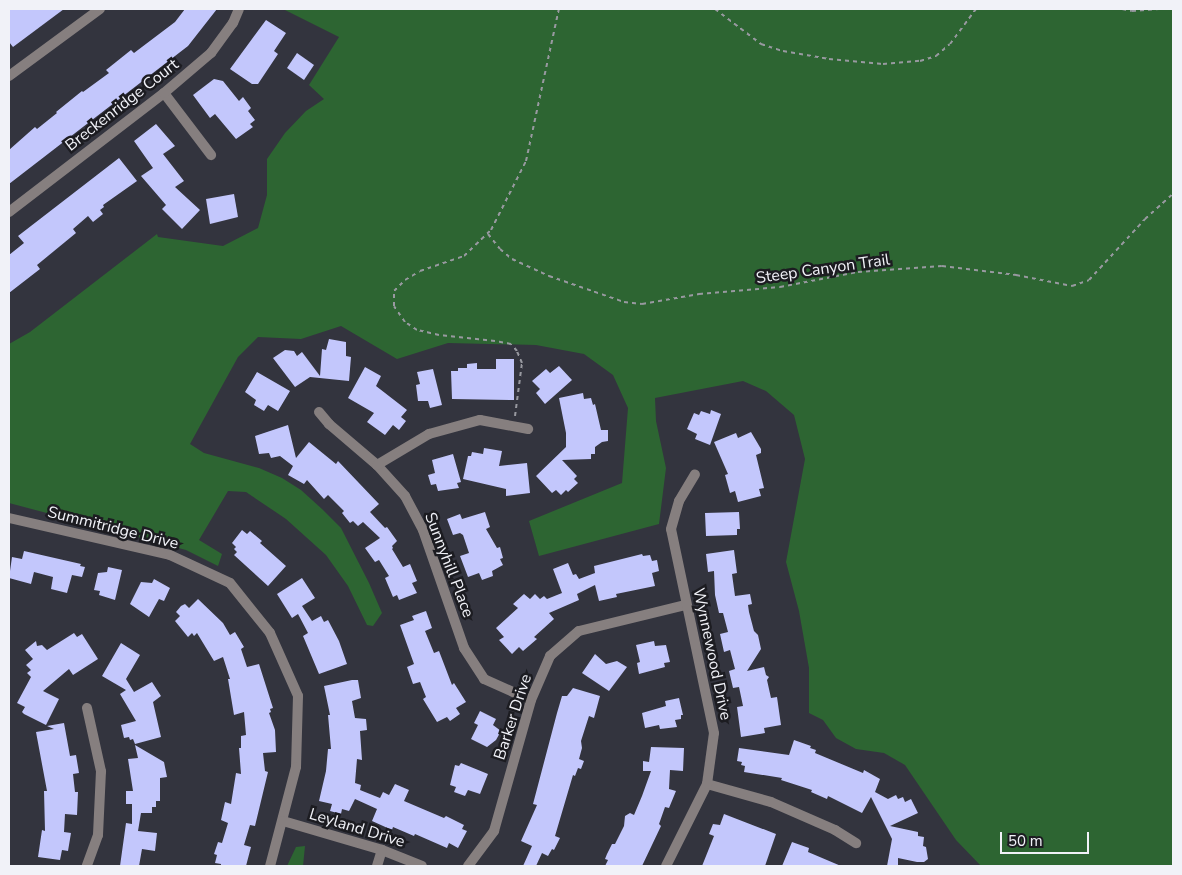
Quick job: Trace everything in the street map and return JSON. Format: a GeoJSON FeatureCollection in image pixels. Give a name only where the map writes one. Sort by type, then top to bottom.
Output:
{"type":"FeatureCollection","features":[{"type":"Feature","properties":{"kind":"street"},"geometry":{"type":"LineString","coordinates":[[9,76],[100,9]]}},
{"type":"Feature","properties":{"kind":"street","name":"Breckenridge Court"},"geometry":{"type":"LineString","coordinates":[[9,212],[164,93],[211,53],[233,23],[239,9]]}},
{"type":"Feature","properties":{"kind":"street"},"geometry":{"type":"LineString","coordinates":[[164,93],[211,155]]}},
{"type":"Feature","properties":{"kind":"street","name":"Sunnyhill Place"},"geometry":{"type":"LineString","coordinates":[[319,412],[329,424],[377,465],[405,496],[423,530],[464,648],[484,679],[531,700]]}},
{"type":"Feature","properties":{"kind":"street"},"geometry":{"type":"LineString","coordinates":[[377,465],[429,434],[480,420],[528,429]]}},
{"type":"Feature","properties":{"kind":"street","name":"Wynnewood Drive"},"geometry":{"type":"LineString","coordinates":[[666,866],[707,784],[714,733],[671,529],[680,501],[695,474]]}},
{"type":"Feature","properties":{"kind":"street","name":"Summitridge Drive"},"geometry":{"type":"LineString","coordinates":[[9,518],[170,555],[230,583],[270,633],[298,696],[296,766],[270,866]]}},
{"type":"Feature","properties":{"kind":"street","name":"Barker Drive"},"geometry":{"type":"LineString","coordinates":[[468,866],[494,831],[531,700],[550,656],[579,631],[686,605]]}},
{"type":"Feature","properties":{"kind":"street"},"geometry":{"type":"LineString","coordinates":[[86,708],[101,771],[98,835],[87,866]]}},
{"type":"Feature","properties":{"kind":"street"},"geometry":{"type":"LineString","coordinates":[[707,784],[771,802],[835,830],[856,843]]}},
{"type":"Feature","properties":{"kind":"street","name":"Leyland Drive"},"geometry":{"type":"LineString","coordinates":[[283,821],[382,850],[422,866]]}},
{"type":"Feature","properties":{"kind":"street"},"geometry":{"type":"LineString","coordinates":[[377,866],[382,850]]}},
{"type":"Feature","properties":{"kind":"path"},"geometry":{"type":"LineString","coordinates":[[514,426],[522,363],[517,351],[511,344],[439,335],[417,330],[405,322],[394,306],[394,291],[405,280],[420,271],[464,256],[488,234],[526,161],[559,9]]}},
{"type":"Feature","properties":{"kind":"path"},"geometry":{"type":"LineString","coordinates":[[715,9],[761,44],[783,51],[883,64],[920,61],[936,56],[950,44],[976,9]]}},
{"type":"Feature","properties":{"kind":"path"},"geometry":{"type":"LineString","coordinates":[[1122,9],[1132,12],[1159,9]]}},
{"type":"Feature","properties":{"kind":"path","name":"Steep Canyon Trail"},"geometry":{"type":"LineString","coordinates":[[488,234],[500,250],[512,259],[549,276],[624,302],[642,304],[699,294],[780,287],[858,272],[942,266],[1016,275],[1072,286],[1089,280],[1145,219],[1173,194]]}},
{"type":"Feature","properties":{"kind":"green space"},"geometry":{"type":"Polygon","coordinates":[[[283,9],[1173,9],[1173,866],[981,866],[956,840],[905,765],[884,753],[856,749],[836,738],[823,720],[809,713],[809,668],[799,611],[786,562],[805,459],[794,415],[766,391],[743,381],[655,398],[656,421],[666,468],[659,524],[539,556],[529,521],[622,483],[628,408],[613,375],[584,354],[536,345],[448,343],[397,359],[341,326],[301,339],[258,337],[238,357],[190,444],[204,453],[259,468],[282,478],[301,490],[322,509],[341,528],[369,583],[382,613],[373,626],[367,625],[348,586],[326,555],[286,519],[246,492],[228,491],[199,540],[222,554],[218,566],[186,550],[9,503],[9,344],[30,332],[157,234],[158,237],[223,246],[258,228],[267,195],[267,159],[285,133],[306,111],[324,99],[309,85],[339,37],[283,9]]]}},
{"type":"Feature","properties":{"kind":"green space"},"geometry":{"type":"Polygon","coordinates":[[[305,846],[303,866],[287,866],[296,847],[305,846]]]}},
{"type":"Feature","properties":{"kind":"building"},"geometry":{"type":"Polygon","coordinates":[[[9,9],[64,9],[13,47],[9,42],[9,9]]]}},
{"type":"Feature","properties":{"kind":"building"},"geometry":{"type":"Polygon","coordinates":[[[185,9],[217,9],[188,46],[9,184],[9,150],[35,127],[37,129],[82,91],[109,73],[106,70],[131,50],[134,53],[175,22],[185,9]]]}},
{"type":"Feature","properties":{"kind":"building"},"geometry":{"type":"Polygon","coordinates":[[[266,20],[286,33],[274,51],[278,54],[258,84],[252,84],[230,69],[266,20]]]}},
{"type":"Feature","properties":{"kind":"building"},"geometry":{"type":"Polygon","coordinates":[[[297,53],[314,65],[304,80],[287,68],[297,53]]]}},
{"type":"Feature","properties":{"kind":"building"},"geometry":{"type":"Polygon","coordinates":[[[214,79],[223,81],[239,101],[243,97],[251,108],[248,111],[255,120],[250,124],[253,127],[236,139],[215,114],[210,118],[193,95],[214,79]]]}},
{"type":"Feature","properties":{"kind":"building"},"geometry":{"type":"Polygon","coordinates":[[[156,124],[175,146],[163,154],[184,181],[175,187],[200,210],[182,229],[162,209],[166,205],[141,176],[153,168],[134,141],[156,124]]]}},
{"type":"Feature","properties":{"kind":"building"},"geometry":{"type":"Polygon","coordinates":[[[119,158],[137,181],[103,205],[104,207],[100,210],[103,214],[93,222],[88,216],[73,229],[76,233],[37,265],[40,269],[9,293],[9,255],[24,243],[18,236],[119,158]]]}},
{"type":"Feature","properties":{"kind":"building"},"geometry":{"type":"Polygon","coordinates":[[[234,194],[238,217],[210,224],[206,199],[234,194]]]}},
{"type":"Feature","properties":{"kind":"building"},"geometry":{"type":"Polygon","coordinates":[[[329,339],[346,342],[346,356],[351,357],[349,381],[310,377],[295,387],[273,358],[285,350],[294,351],[297,356],[302,352],[320,376],[322,349],[326,350],[329,339]]]}},
{"type":"Feature","properties":{"kind":"building"},"geometry":{"type":"Polygon","coordinates":[[[496,359],[514,359],[514,400],[452,399],[451,371],[458,371],[458,368],[467,368],[467,364],[477,363],[477,369],[496,369],[496,359]]]}},
{"type":"Feature","properties":{"kind":"building"},"geometry":{"type":"Polygon","coordinates":[[[559,366],[572,380],[545,404],[536,393],[540,389],[532,381],[546,369],[550,373],[559,366]]]}},
{"type":"Feature","properties":{"kind":"building"},"geometry":{"type":"Polygon","coordinates":[[[365,367],[381,376],[376,386],[407,410],[401,417],[406,421],[399,430],[393,425],[385,435],[367,422],[374,413],[348,398],[365,367]]]}},
{"type":"Feature","properties":{"kind":"building"},"geometry":{"type":"Polygon","coordinates":[[[433,369],[442,405],[430,408],[428,401],[418,401],[416,385],[420,384],[417,372],[433,369]]]}},
{"type":"Feature","properties":{"kind":"building"},"geometry":{"type":"Polygon","coordinates":[[[257,372],[290,391],[278,411],[268,405],[264,411],[254,405],[256,400],[245,392],[257,372]]]}},
{"type":"Feature","properties":{"kind":"building"},"geometry":{"type":"Polygon","coordinates":[[[583,393],[584,399],[591,398],[593,405],[595,404],[601,430],[608,430],[608,441],[602,442],[595,447],[595,454],[591,454],[591,459],[562,460],[577,476],[574,479],[578,483],[568,492],[566,490],[561,495],[556,490],[552,493],[536,476],[566,447],[566,433],[559,398],[583,393]]]}},
{"type":"Feature","properties":{"kind":"building"},"geometry":{"type":"Polygon","coordinates":[[[711,410],[721,414],[710,445],[695,439],[697,434],[687,429],[694,413],[699,415],[701,411],[710,414],[711,410]]]}},
{"type":"Feature","properties":{"kind":"building"},"geometry":{"type":"Polygon","coordinates":[[[288,425],[296,458],[309,442],[336,464],[338,461],[379,504],[370,512],[385,528],[387,527],[397,541],[392,546],[392,549],[403,567],[410,564],[417,581],[412,583],[417,593],[399,600],[397,595],[393,597],[385,578],[389,576],[379,560],[375,562],[365,548],[380,538],[363,522],[358,526],[353,521],[350,523],[342,513],[344,511],[328,495],[324,499],[307,480],[304,484],[288,475],[293,466],[280,456],[271,458],[269,453],[259,454],[255,436],[288,425]]]}},
{"type":"Feature","properties":{"kind":"building"},"geometry":{"type":"Polygon","coordinates":[[[751,432],[761,449],[761,453],[756,455],[764,488],[759,489],[761,496],[738,502],[735,491],[730,493],[725,475],[728,474],[714,442],[736,433],[738,438],[751,432]]]}},
{"type":"Feature","properties":{"kind":"building"},"geometry":{"type":"Polygon","coordinates":[[[484,448],[502,451],[499,466],[527,463],[530,493],[506,496],[506,489],[463,479],[468,456],[471,456],[472,452],[483,454],[484,448]]]}},
{"type":"Feature","properties":{"kind":"building"},"geometry":{"type":"Polygon","coordinates":[[[453,454],[461,482],[457,483],[459,488],[438,491],[436,484],[431,485],[428,475],[435,473],[432,460],[453,454]]]}},
{"type":"Feature","properties":{"kind":"building"},"geometry":{"type":"Polygon","coordinates":[[[485,512],[490,527],[486,529],[497,548],[500,547],[503,558],[500,559],[503,565],[492,571],[493,576],[482,580],[479,573],[468,577],[460,556],[469,553],[463,535],[460,533],[453,535],[447,519],[460,514],[462,519],[485,512]]]}},
{"type":"Feature","properties":{"kind":"building"},"geometry":{"type":"Polygon","coordinates":[[[739,512],[740,529],[737,529],[737,535],[706,536],[705,513],[739,512]]]}},
{"type":"Feature","properties":{"kind":"building"},"geometry":{"type":"Polygon","coordinates":[[[242,530],[247,534],[250,531],[262,541],[260,543],[286,566],[268,586],[234,555],[237,552],[234,549],[236,547],[232,543],[242,530]]]}},
{"type":"Feature","properties":{"kind":"building"},"geometry":{"type":"Polygon","coordinates":[[[734,550],[737,573],[732,574],[735,596],[750,594],[752,604],[748,605],[749,612],[761,649],[747,671],[764,667],[766,675],[769,677],[767,680],[771,698],[777,697],[781,725],[764,728],[765,733],[741,737],[737,707],[743,706],[739,687],[733,688],[729,671],[735,669],[730,650],[724,652],[720,634],[728,632],[723,613],[719,613],[715,595],[714,571],[708,572],[706,554],[734,550]]]}},
{"type":"Feature","properties":{"kind":"building"},"geometry":{"type":"Polygon","coordinates":[[[24,551],[81,564],[80,566],[85,567],[82,577],[72,575],[67,593],[51,589],[53,577],[34,572],[31,584],[9,578],[12,557],[22,559],[24,551]]]}},
{"type":"Feature","properties":{"kind":"building"},"geometry":{"type":"Polygon","coordinates":[[[642,554],[643,556],[650,555],[652,561],[657,560],[659,571],[652,573],[655,586],[616,594],[617,597],[599,601],[595,585],[577,594],[579,600],[549,613],[554,619],[534,637],[537,639],[523,651],[519,647],[512,654],[499,640],[504,637],[496,628],[518,608],[513,604],[524,594],[530,599],[535,594],[540,599],[544,596],[547,599],[562,593],[553,569],[568,563],[573,575],[576,574],[579,579],[595,573],[594,566],[642,554]]]}},
{"type":"Feature","properties":{"kind":"building"},"geometry":{"type":"Polygon","coordinates":[[[108,567],[122,570],[115,600],[99,595],[100,591],[94,590],[98,573],[107,572],[108,567]]]}},
{"type":"Feature","properties":{"kind":"building"},"geometry":{"type":"Polygon","coordinates":[[[302,578],[315,598],[302,606],[312,621],[321,616],[324,622],[328,620],[339,641],[347,664],[319,674],[303,636],[308,633],[298,614],[292,618],[277,594],[302,578]]]}},
{"type":"Feature","properties":{"kind":"building"},"geometry":{"type":"Polygon","coordinates":[[[154,579],[170,588],[164,601],[159,599],[149,617],[130,604],[141,582],[152,583],[154,579]]]}},
{"type":"Feature","properties":{"kind":"building"},"geometry":{"type":"Polygon","coordinates":[[[198,599],[223,623],[230,635],[235,632],[244,647],[241,649],[247,667],[259,664],[273,708],[270,709],[271,712],[269,713],[275,730],[276,752],[263,753],[265,771],[268,772],[255,826],[250,825],[244,845],[251,847],[246,866],[221,866],[221,864],[215,863],[217,855],[214,854],[218,842],[222,843],[228,823],[221,820],[225,802],[231,804],[236,773],[241,774],[239,748],[241,748],[241,736],[246,735],[244,712],[234,715],[228,679],[230,679],[223,657],[214,661],[197,633],[194,636],[192,633],[188,637],[175,621],[180,616],[176,612],[181,606],[185,604],[189,608],[198,599]]]}},
{"type":"Feature","properties":{"kind":"building"},"geometry":{"type":"Polygon","coordinates":[[[426,611],[432,628],[425,631],[434,653],[439,651],[452,685],[454,683],[466,702],[456,708],[460,714],[450,721],[447,717],[437,722],[423,699],[426,697],[420,682],[413,684],[407,667],[414,664],[400,625],[414,620],[412,616],[426,611]]]}},
{"type":"Feature","properties":{"kind":"building"},"geometry":{"type":"Polygon","coordinates":[[[74,633],[77,637],[82,634],[98,659],[73,675],[69,669],[43,691],[59,699],[46,725],[24,714],[22,712],[25,707],[17,703],[31,677],[27,673],[31,670],[26,665],[33,659],[25,650],[36,641],[37,646],[42,645],[47,650],[74,633]]]}},
{"type":"Feature","properties":{"kind":"building"},"geometry":{"type":"Polygon","coordinates":[[[654,641],[655,646],[666,645],[670,662],[664,663],[665,667],[639,674],[637,663],[640,662],[636,645],[654,641]]]}},
{"type":"Feature","properties":{"kind":"building"},"geometry":{"type":"Polygon","coordinates":[[[121,643],[140,655],[126,679],[134,692],[152,682],[161,696],[153,702],[161,737],[135,744],[133,739],[130,740],[129,737],[124,738],[121,725],[136,721],[120,694],[126,690],[102,676],[121,643]]]}},
{"type":"Feature","properties":{"kind":"building"},"geometry":{"type":"Polygon","coordinates":[[[595,654],[606,664],[617,661],[627,667],[609,691],[582,673],[595,654]]]}},
{"type":"Feature","properties":{"kind":"building"},"geometry":{"type":"Polygon","coordinates":[[[358,680],[361,698],[352,701],[355,718],[366,719],[367,730],[360,731],[362,760],[357,759],[355,783],[361,785],[360,790],[380,798],[383,792],[389,795],[395,784],[409,790],[404,801],[444,818],[446,816],[464,825],[462,829],[467,831],[458,848],[449,843],[447,848],[415,834],[414,836],[393,827],[392,830],[372,821],[377,809],[355,799],[349,811],[342,809],[341,814],[330,811],[332,804],[319,801],[326,771],[328,749],[331,749],[328,715],[330,715],[324,686],[358,680]]]}},
{"type":"Feature","properties":{"kind":"building"},"geometry":{"type":"Polygon","coordinates":[[[573,688],[600,696],[594,718],[589,716],[581,741],[582,748],[579,759],[584,761],[581,769],[578,768],[575,776],[573,775],[555,836],[560,838],[554,850],[552,849],[548,856],[542,853],[536,866],[523,866],[532,846],[521,841],[537,805],[533,804],[562,696],[567,696],[573,688]]]}},
{"type":"Feature","properties":{"kind":"building"},"geometry":{"type":"Polygon","coordinates":[[[679,698],[683,715],[681,715],[681,719],[675,720],[677,727],[660,729],[659,725],[645,728],[642,713],[666,706],[665,701],[679,698]]]}},
{"type":"Feature","properties":{"kind":"building"},"geometry":{"type":"Polygon","coordinates":[[[480,711],[496,719],[493,725],[501,731],[496,740],[487,747],[471,739],[478,725],[474,723],[480,711]]]}},
{"type":"Feature","properties":{"kind":"building"},"geometry":{"type":"Polygon","coordinates":[[[64,723],[70,756],[76,755],[79,773],[73,774],[75,792],[78,792],[77,815],[65,814],[64,832],[71,833],[68,851],[62,850],[60,860],[38,857],[42,830],[45,831],[44,791],[47,791],[36,732],[54,729],[47,726],[64,723]]]}},
{"type":"Feature","properties":{"kind":"building"},"geometry":{"type":"Polygon","coordinates":[[[794,740],[811,746],[810,748],[816,750],[815,753],[863,773],[864,770],[880,779],[875,792],[888,799],[896,795],[898,799],[903,797],[905,802],[911,799],[918,813],[890,826],[918,832],[918,836],[924,837],[923,846],[926,847],[928,859],[924,862],[917,862],[898,858],[898,866],[887,866],[892,839],[871,797],[862,813],[828,796],[827,799],[811,792],[812,790],[781,780],[782,778],[744,772],[745,766],[741,765],[742,762],[737,761],[739,748],[789,755],[794,740]]]}},
{"type":"Feature","properties":{"kind":"building"},"geometry":{"type":"Polygon","coordinates":[[[135,745],[164,762],[167,777],[160,778],[160,801],[156,801],[156,807],[152,807],[152,813],[141,813],[138,831],[157,833],[155,851],[142,849],[139,866],[120,866],[126,823],[132,824],[132,804],[126,804],[126,791],[133,791],[128,759],[138,758],[135,745]]]}},
{"type":"Feature","properties":{"kind":"building"},"geometry":{"type":"Polygon","coordinates":[[[651,747],[684,748],[683,771],[670,770],[669,789],[676,791],[669,808],[665,807],[659,824],[661,826],[642,866],[605,866],[608,860],[605,859],[607,854],[612,844],[615,844],[624,826],[625,816],[630,813],[634,815],[642,796],[651,771],[643,771],[643,761],[649,762],[651,747]]]}},
{"type":"Feature","properties":{"kind":"building"},"geometry":{"type":"Polygon","coordinates":[[[461,763],[488,774],[480,794],[468,790],[465,796],[454,792],[456,787],[450,785],[455,765],[459,766],[461,763]]]}},
{"type":"Feature","properties":{"kind":"building"},"geometry":{"type":"Polygon","coordinates":[[[724,814],[776,834],[765,866],[702,866],[714,836],[709,834],[713,824],[720,825],[724,814]]]}},
{"type":"Feature","properties":{"kind":"building"},"geometry":{"type":"Polygon","coordinates":[[[792,842],[809,848],[808,852],[841,866],[782,866],[792,842]]]}}]}
